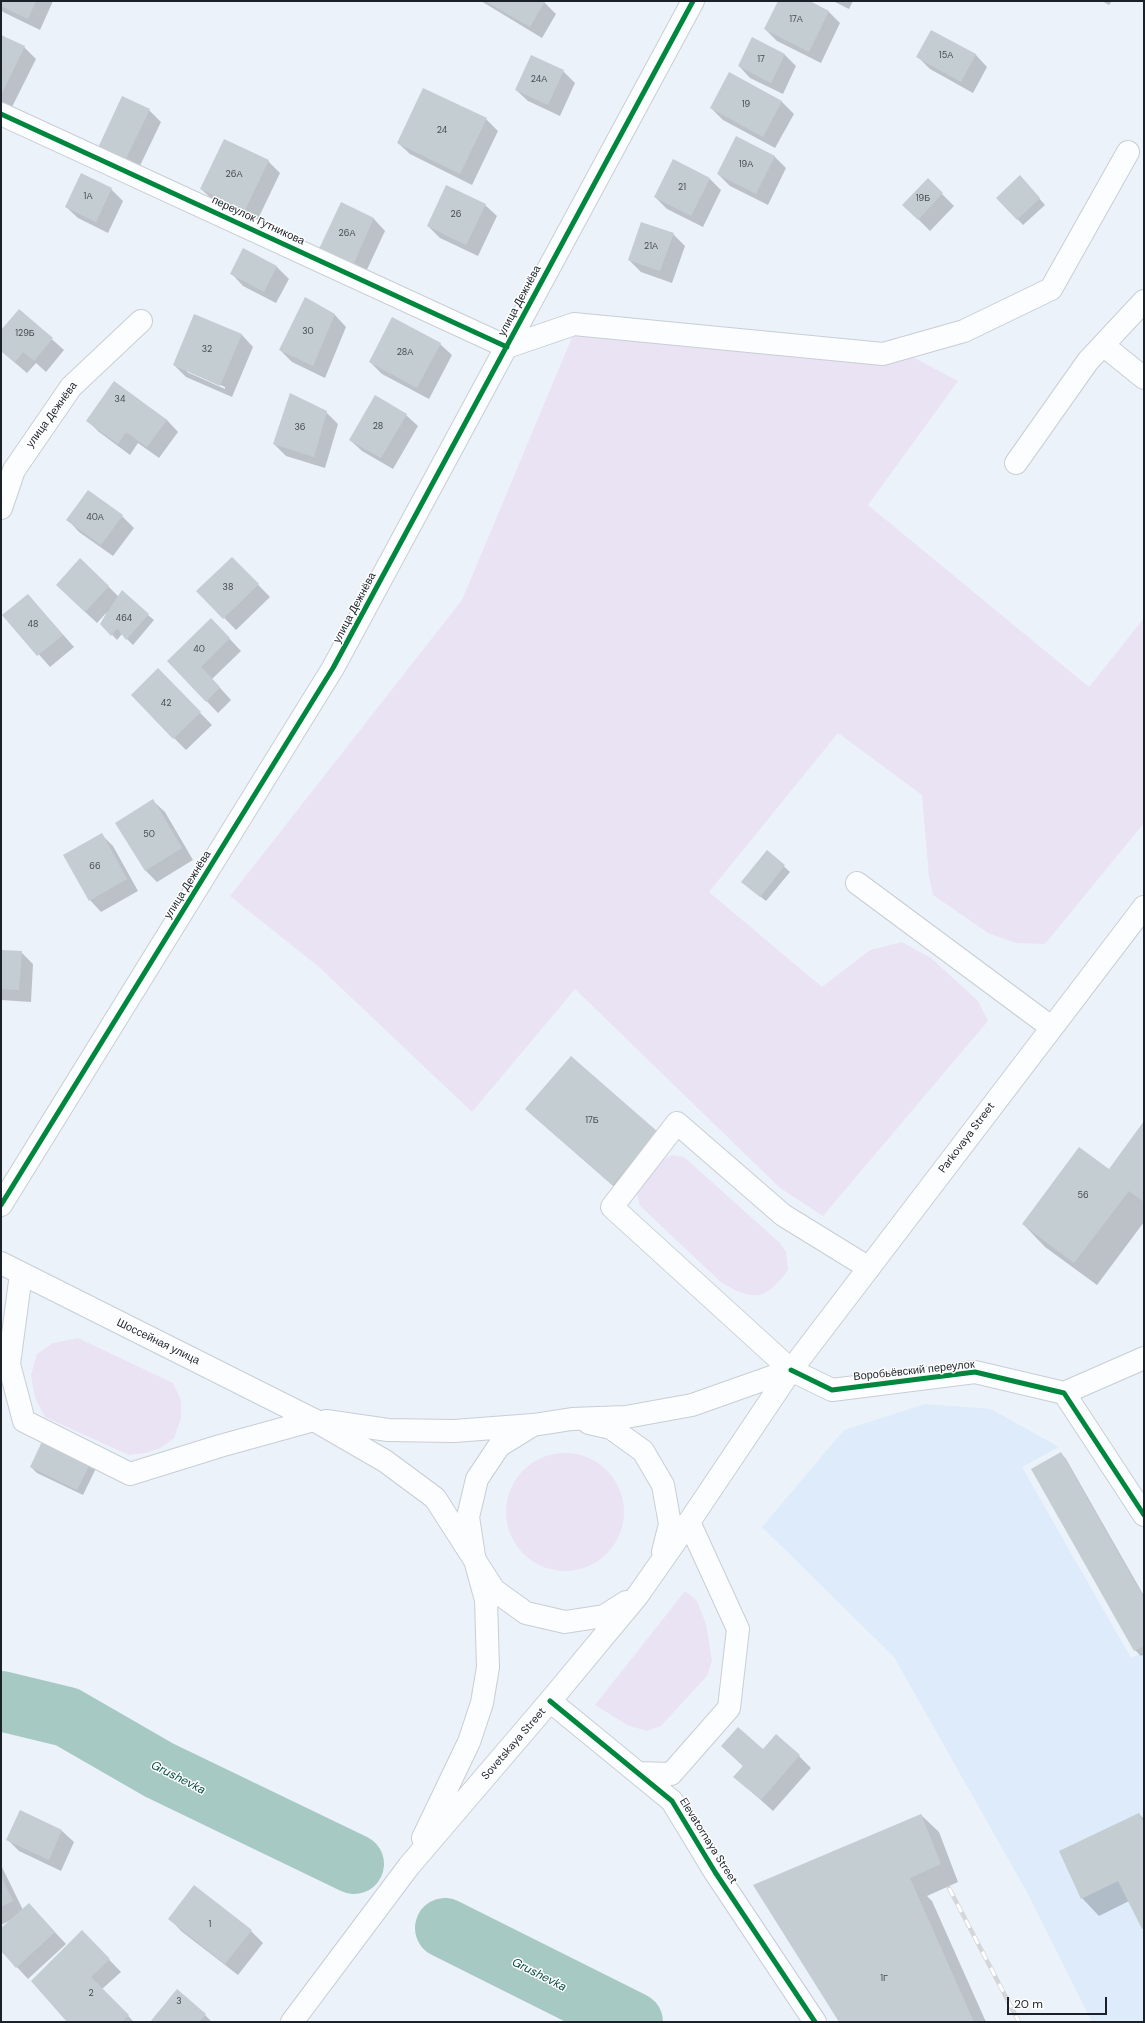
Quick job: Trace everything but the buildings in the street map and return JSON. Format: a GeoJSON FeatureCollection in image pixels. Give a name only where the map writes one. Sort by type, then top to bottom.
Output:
{"type":"FeatureCollection","features":[{"type":"Feature","properties":{"kind":"main road","name":"улица Дежнёва"},"geometry":{"type":"LineString","coordinates":[[1,1205],[334,668],[693,1]]}},
{"type":"Feature","properties":{"kind":"main road","name":"переулок Гутникова"},"geometry":{"type":"LineString","coordinates":[[1,114],[507,347]]}},
{"type":"Feature","properties":{"kind":"main road"},"geometry":{"type":"LineString","coordinates":[[507,347],[574,324],[883,354],[964,331],[1052,288],[1128,152]]}},
{"type":"Feature","properties":{"kind":"main road"},"geometry":{"type":"LineString","coordinates":[[1016,463],[1088,361],[1144,301]]}},
{"type":"Feature","properties":{"kind":"main road","name":"улица Дежнёва"},"geometry":{"type":"LineString","coordinates":[[1,508],[7,467],[70,387],[141,321]]}},
{"type":"Feature","properties":{"kind":"main road"},"geometry":{"type":"LineString","coordinates":[[1103,345],[1144,378]]}},
{"type":"Feature","properties":{"kind":"main road"},"geometry":{"type":"LineString","coordinates":[[857,883],[1051,1027]]}},
{"type":"Feature","properties":{"kind":"main road","name":"Parkovaya Street"},"geometry":{"type":"LineString","coordinates":[[689,1522],[791,1370],[1051,1027],[1144,907]]}},
{"type":"Feature","properties":{"kind":"main road","name":"Воробьёвский переулок"},"geometry":{"type":"LineString","coordinates":[[869,1268],[783,1215],[677,1122],[612,1207],[791,1370],[832,1390],[975,1372],[1064,1393]]}},
{"type":"Feature","properties":{"kind":"main road","name":"Шоссейная улица"},"geometry":{"type":"LineString","coordinates":[[1,1263],[314,1420],[385,1461],[435,1498],[474,1556],[494,1590],[526,1613],[565,1622],[604,1616],[638,1595]]}},
{"type":"Feature","properties":{"kind":"main road"},"geometry":{"type":"LineString","coordinates":[[21,1274],[9,1364],[24,1421],[130,1474],[220,1446],[314,1420],[388,1430],[454,1431],[533,1425],[572,1419],[626,1417],[692,1404],[791,1370]]}},
{"type":"Feature","properties":{"kind":"main road"},"geometry":{"type":"LineString","coordinates":[[1144,1358],[1064,1393],[1144,1515]]}},
{"type":"Feature","properties":{"kind":"main road"},"geometry":{"type":"LineString","coordinates":[[572,1419],[611,1428],[643,1451],[664,1485],[670,1524],[661,1563]]}},
{"type":"Feature","properties":{"kind":"main road"},"geometry":{"type":"LineString","coordinates":[[474,1556],[468,1517],[477,1479],[500,1446],[533,1425]]}},
{"type":"Feature","properties":{"kind":"main road"},"geometry":{"type":"LineString","coordinates":[[638,1773],[671,1774],[729,1708],[738,1629],[689,1522]]}},
{"type":"Feature","properties":{"kind":"main road","name":"Sovetskaya Street"},"geometry":{"type":"LineString","coordinates":[[292,2022],[409,1866],[550,1701],[638,1595],[689,1522]]}},
{"type":"Feature","properties":{"kind":"main road","name":"Sovetskaya Street"},"geometry":{"type":"LineString","coordinates":[[409,1866],[468,1742],[482,1703],[488,1666],[486,1600],[474,1556]]}},
{"type":"Feature","properties":{"kind":"main road","name":"Elevatornaya Street"},"geometry":{"type":"LineString","coordinates":[[550,1701],[672,1802],[714,1872],[816,2022]]}},
{"type":"Feature","properties":{"kind":"shaded area"},"geometry":{"type":"Polygon","coordinates":[[[573,335],[890,345],[958,381],[868,505],[1089,687],[1144,618],[1144,823],[1045,944],[1016,943],[988,933],[933,895],[929,877],[922,795],[838,733],[709,892],[822,987],[870,950],[902,942],[931,958],[978,1001],[988,1021],[823,1216],[780,1188],[575,989],[472,1112],[319,967],[230,896],[462,600],[573,335]]]}},
{"type":"Feature","properties":{"kind":"shaded area"},"geometry":{"type":"Polygon","coordinates":[[[672,1155],[684,1157],[780,1243],[786,1252],[788,1270],[773,1287],[759,1295],[751,1295],[733,1289],[722,1283],[640,1206],[636,1190],[655,1165],[672,1155]]]}},
{"type":"Feature","properties":{"kind":"shaded area"},"geometry":{"type":"Polygon","coordinates":[[[78,1338],[173,1383],[181,1400],[181,1419],[174,1438],[161,1448],[145,1453],[129,1455],[45,1417],[35,1398],[31,1375],[37,1354],[53,1343],[78,1338]]]}},
{"type":"Feature","properties":{"kind":"shaded area"},"geometry":{"type":"Polygon","coordinates":[[[925,1404],[991,1409],[1059,1447],[1022,1467],[1131,1658],[1144,1652],[1144,2022],[1092,2022],[1028,1894],[894,1657],[762,1527],[844,1430],[925,1404]]]}},
{"type":"Feature","properties":{"kind":"shaded area"},"geometry":{"type":"Polygon","coordinates":[[[565,1453],[588,1457],[607,1470],[620,1489],[624,1512],[620,1535],[607,1554],[588,1567],[565,1571],[542,1567],[523,1554],[510,1535],[506,1512],[510,1489],[523,1470],[542,1457],[565,1453]]]}},
{"type":"Feature","properties":{"kind":"shaded area"},"geometry":{"type":"Polygon","coordinates":[[[685,1591],[697,1601],[706,1624],[712,1661],[707,1676],[661,1726],[647,1731],[627,1725],[595,1705],[685,1591]]]}},
{"type":"Feature","properties":{"kind":"waterway","name":"Grushevka"},"geometry":{"type":"LineString","coordinates":[[1,1701],[67,1717],[159,1770],[354,1864]]}},
{"type":"Feature","properties":{"kind":"waterway","name":"Grushevka"},"geometry":{"type":"LineString","coordinates":[[445,1928],[633,2022]]}},
{"type":"Feature","properties":{"kind":"railway"},"geometry":{"type":"LineString","coordinates":[[949,1888],[1019,2022]]}},
{"type":"Feature","properties":{"kind":"cycle path"},"geometry":{"type":"LineString","coordinates":[[1,1205],[333,668],[693,1]]}},
{"type":"Feature","properties":{"kind":"cycle path"},"geometry":{"type":"LineString","coordinates":[[1,114],[507,347]]}},
{"type":"Feature","properties":{"kind":"cycle path"},"geometry":{"type":"LineString","coordinates":[[791,1370],[832,1390],[975,1372],[1064,1393],[1144,1515]]}},
{"type":"Feature","properties":{"kind":"cycle path"},"geometry":{"type":"LineString","coordinates":[[550,1701],[672,1801],[715,1872],[815,2022]]}}]}
